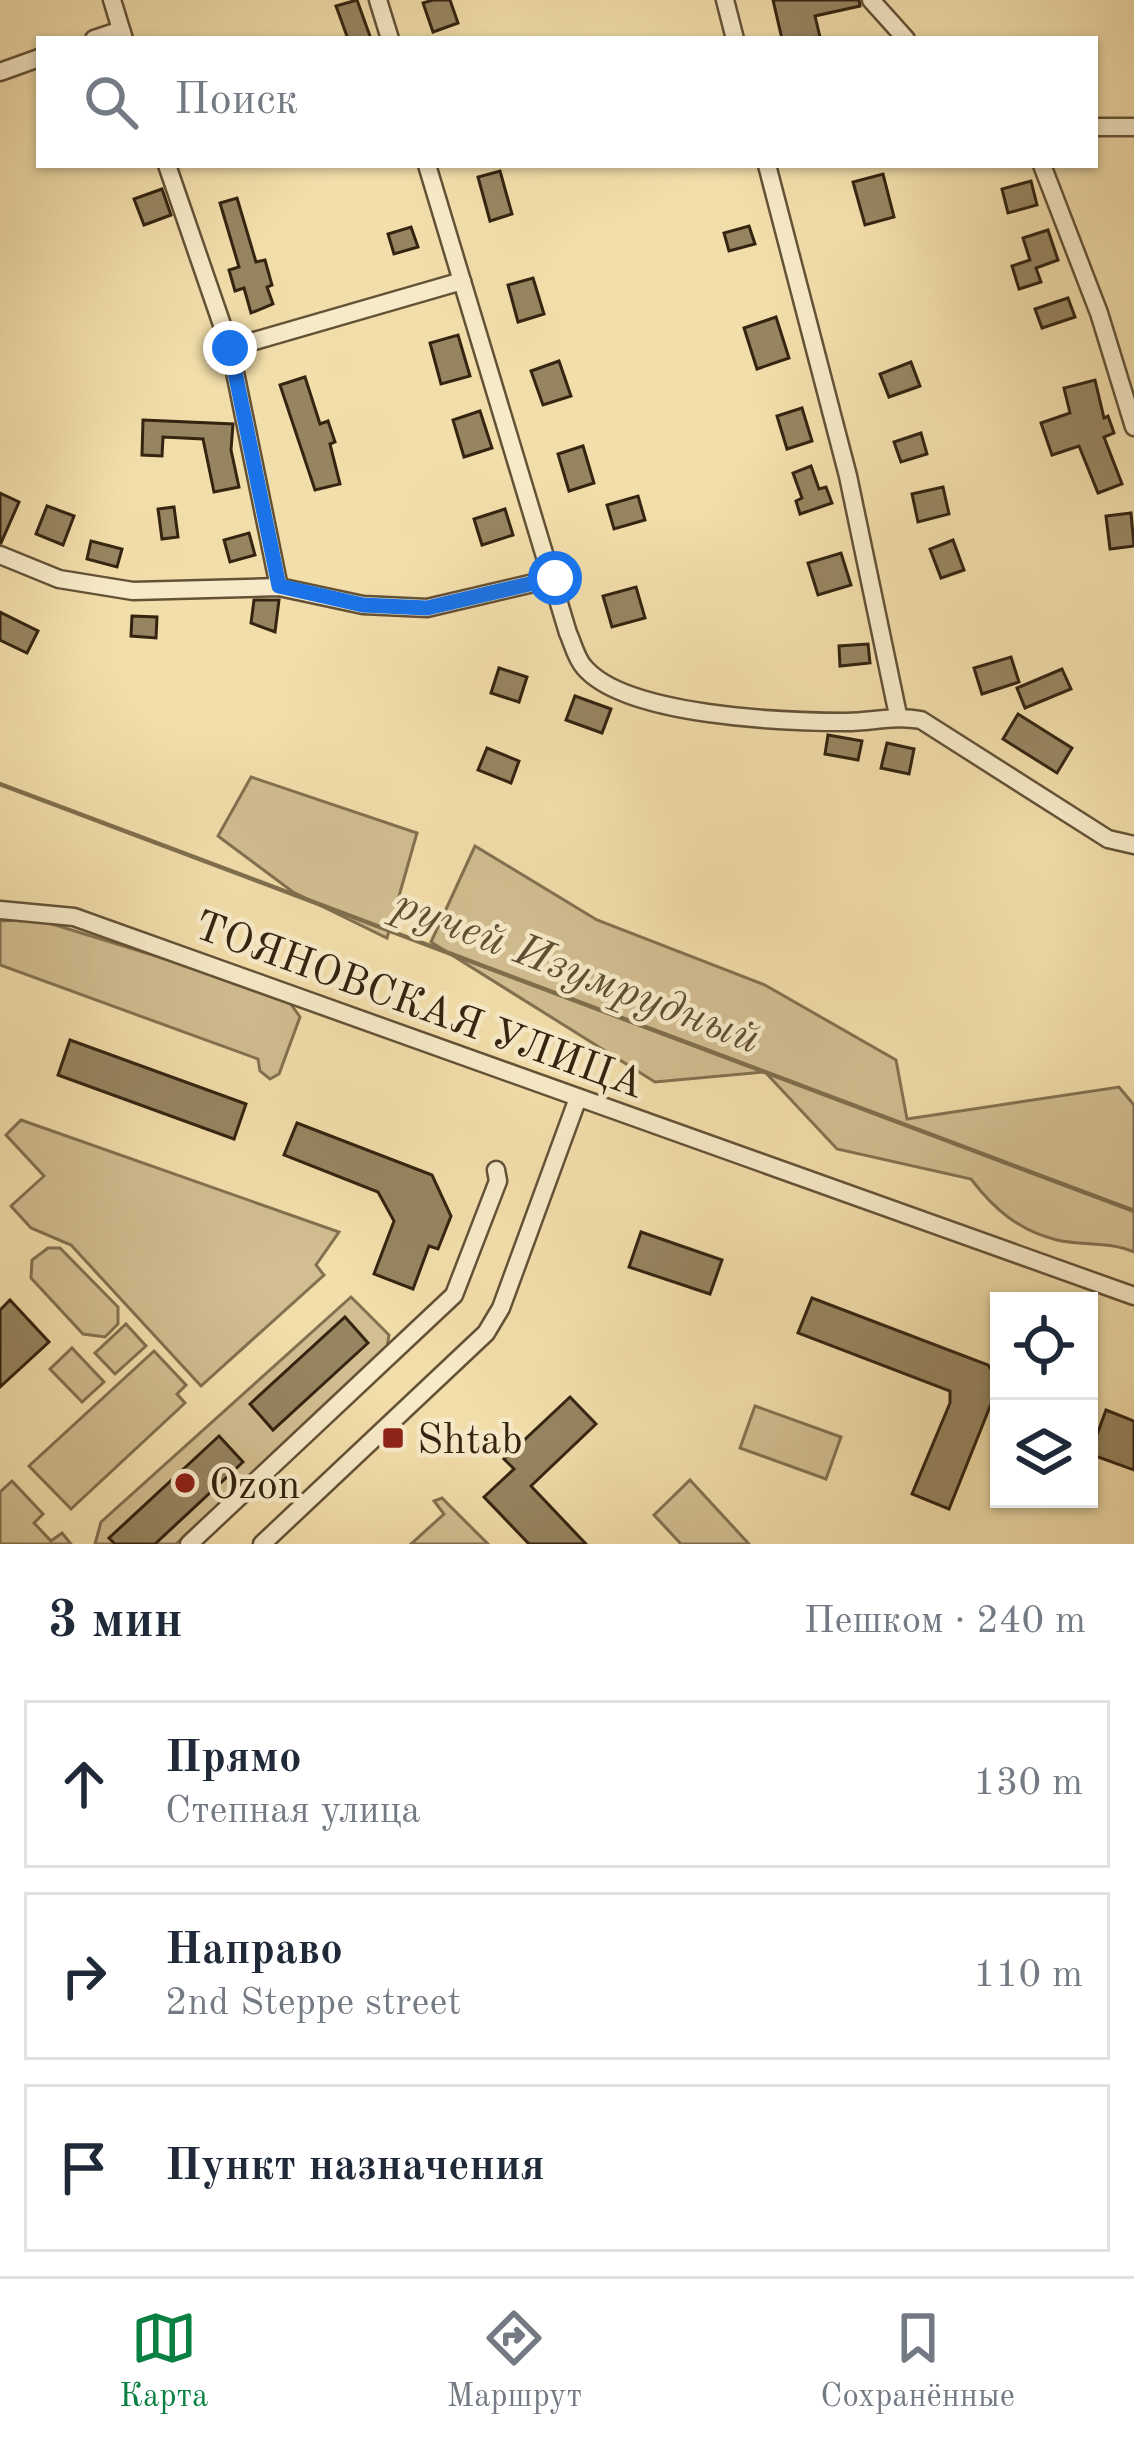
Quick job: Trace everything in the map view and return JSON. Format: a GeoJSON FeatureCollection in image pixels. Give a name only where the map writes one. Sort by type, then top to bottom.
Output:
{"type":"FeatureCollection","features":[{"type":"Feature","properties":{"kind":"street"},"geometry":{"type":"LineString","coordinates":[[112,0],[122,34]]}},
{"type":"Feature","properties":{"kind":"street"},"geometry":{"type":"LineString","coordinates":[[378,0],[389,36]]}},
{"type":"Feature","properties":{"kind":"street"},"geometry":{"type":"LineString","coordinates":[[725,0],[734,36]]}},
{"type":"Feature","properties":{"kind":"street"},"geometry":{"type":"LineString","coordinates":[[871,0],[903,36]]}},
{"type":"Feature","properties":{"kind":"street"},"geometry":{"type":"LineString","coordinates":[[0,72],[36,59]]}},
{"type":"Feature","properties":{"kind":"street"},"geometry":{"type":"LineString","coordinates":[[1098,127],[1134,127]]}},
{"type":"Feature","properties":{"kind":"street"},"geometry":{"type":"LineString","coordinates":[[168,168],[230,348],[279,586]]}},
{"type":"Feature","properties":{"kind":"street"},"geometry":{"type":"LineString","coordinates":[[428,168],[568,633],[585,669],[646,700],[748,718],[852,722],[898,716],[941,729],[1108,839],[1134,845]]}},
{"type":"Feature","properties":{"kind":"street"},"geometry":{"type":"LineString","coordinates":[[768,168],[848,476],[898,716]]}},
{"type":"Feature","properties":{"kind":"street"},"geometry":{"type":"LineString","coordinates":[[1043,168],[1100,313],[1134,427]]}},
{"type":"Feature","properties":{"kind":"street"},"geometry":{"type":"LineString","coordinates":[[230,348],[462,280]]}},
{"type":"Feature","properties":{"kind":"street"},"geometry":{"type":"LineString","coordinates":[[0,555],[59,579],[133,591],[279,586],[363,605],[427,608],[555,578]]}},
{"type":"Feature","properties":{"kind":"street","name":"ТОЯНОВСКАЯ УЛИЦА"},"geometry":{"type":"LineString","coordinates":[[0,910],[74,916],[1134,1296]]}},
{"type":"Feature","properties":{"kind":"street"},"geometry":{"type":"LineString","coordinates":[[262,1544],[486,1333],[502,1308],[578,1098]]}},
{"type":"Feature","properties":{"kind":"street"},"geometry":{"type":"LineString","coordinates":[[189,1544],[454,1295],[498,1181],[496,1170]]}},
{"type":"Feature","properties":{"kind":"shaded area"},"geometry":{"type":"Polygon","coordinates":[[[251,777],[417,833],[387,938],[293,892],[218,836],[251,777]]]}},
{"type":"Feature","properties":{"kind":"shaded area"},"geometry":{"type":"Polygon","coordinates":[[[475,846],[597,920],[765,985],[896,1060],[907,1119],[1119,1087],[1134,1105],[1134,1252],[1057,1240],[1031,1231],[998,1209],[971,1179],[837,1149],[765,1072],[655,1082],[431,942],[475,846]]]}},
{"type":"Feature","properties":{"kind":"shaded area"},"geometry":{"type":"Polygon","coordinates":[[[36,919],[285,996],[300,1017],[279,1074],[270,1079],[260,1071],[258,1059],[0,965],[0,921],[36,919]]]}},
{"type":"Feature","properties":{"kind":"shaded area"},"geometry":{"type":"Polygon","coordinates":[[[21,1120],[339,1232],[316,1265],[324,1275],[201,1386],[71,1245],[31,1228],[11,1206],[44,1176],[6,1135],[21,1120]]]}},
{"type":"Feature","properties":{"kind":"shaded area"},"geometry":{"type":"Polygon","coordinates":[[[48,1248],[60,1248],[118,1307],[118,1324],[105,1337],[83,1334],[31,1278],[32,1260],[48,1248]]]}},
{"type":"Feature","properties":{"kind":"shaded area"},"geometry":{"type":"Polygon","coordinates":[[[351,1297],[389,1335],[387,1348],[176,1544],[95,1544],[101,1522],[351,1297]]]}},
{"type":"Feature","properties":{"kind":"shaded area"},"geometry":{"type":"Polygon","coordinates":[[[126,1324],[146,1346],[115,1374],[95,1353],[126,1324]]]}},
{"type":"Feature","properties":{"kind":"shaded area"},"geometry":{"type":"Polygon","coordinates":[[[72,1348],[104,1382],[82,1402],[50,1369],[72,1348]]]}},
{"type":"Feature","properties":{"kind":"shaded area"},"geometry":{"type":"Polygon","coordinates":[[[154,1351],[186,1385],[177,1394],[185,1403],[71,1509],[29,1466],[154,1351]]]}},
{"type":"Feature","properties":{"kind":"shaded area"},"geometry":{"type":"Polygon","coordinates":[[[755,1406],[841,1437],[826,1479],[740,1448],[755,1406]]]}},
{"type":"Feature","properties":{"kind":"shaded area"},"geometry":{"type":"Polygon","coordinates":[[[690,1480],[749,1544],[681,1544],[654,1515],[690,1480]]]}},
{"type":"Feature","properties":{"kind":"shaded area"},"geometry":{"type":"Polygon","coordinates":[[[12,1481],[43,1514],[34,1523],[51,1541],[62,1533],[71,1544],[0,1544],[0,1492],[12,1481]]]}},
{"type":"Feature","properties":{"kind":"shaded area"},"geometry":{"type":"Polygon","coordinates":[[[442,1498],[488,1544],[411,1544],[444,1514],[434,1501],[442,1498]]]}},
{"type":"Feature","properties":{"kind":"building"},"geometry":{"type":"Polygon","coordinates":[[[357,0],[370,36],[347,36],[336,6],[357,0]]]}},
{"type":"Feature","properties":{"kind":"building"},"geometry":{"type":"Polygon","coordinates":[[[450,0],[458,23],[433,32],[423,3],[450,0]]]}},
{"type":"Feature","properties":{"kind":"building"},"geometry":{"type":"Polygon","coordinates":[[[773,0],[859,0],[860,6],[815,16],[820,36],[781,36],[773,0]]]}},
{"type":"Feature","properties":{"kind":"building"},"geometry":{"type":"Polygon","coordinates":[[[500,171],[512,214],[490,221],[478,177],[500,171]]]}},
{"type":"Feature","properties":{"kind":"building"},"geometry":{"type":"Polygon","coordinates":[[[883,174],[894,217],[865,225],[853,182],[883,174]]]}},
{"type":"Feature","properties":{"kind":"building"},"geometry":{"type":"Polygon","coordinates":[[[1031,181],[1037,205],[1008,213],[1002,189],[1031,181]]]}},
{"type":"Feature","properties":{"kind":"building"},"geometry":{"type":"Polygon","coordinates":[[[162,189],[171,215],[144,225],[134,199],[162,189]]]}},
{"type":"Feature","properties":{"kind":"building"},"geometry":{"type":"Polygon","coordinates":[[[237,198],[256,262],[265,260],[272,285],[267,287],[273,304],[251,313],[244,288],[235,291],[229,270],[239,267],[220,203],[237,198]]]}},
{"type":"Feature","properties":{"kind":"building"},"geometry":{"type":"Polygon","coordinates":[[[749,226],[755,244],[729,251],[724,233],[749,226]]]}},
{"type":"Feature","properties":{"kind":"building"},"geometry":{"type":"Polygon","coordinates":[[[411,227],[418,247],[394,254],[388,234],[411,227]]]}},
{"type":"Feature","properties":{"kind":"building"},"geometry":{"type":"Polygon","coordinates":[[[1048,230],[1058,260],[1036,268],[1041,282],[1019,289],[1012,266],[1030,260],[1023,238],[1048,230]]]}},
{"type":"Feature","properties":{"kind":"building"},"geometry":{"type":"Polygon","coordinates":[[[533,278],[544,314],[518,322],[508,285],[533,278]]]}},
{"type":"Feature","properties":{"kind":"building"},"geometry":{"type":"Polygon","coordinates":[[[1068,298],[1075,317],[1042,328],[1035,309],[1068,298]]]}},
{"type":"Feature","properties":{"kind":"building"},"geometry":{"type":"Polygon","coordinates":[[[776,317],[789,358],[757,369],[744,328],[776,317]]]}},
{"type":"Feature","properties":{"kind":"building"},"geometry":{"type":"Polygon","coordinates":[[[458,335],[470,376],[441,384],[430,343],[458,335]]]}},
{"type":"Feature","properties":{"kind":"building"},"geometry":{"type":"Polygon","coordinates":[[[559,361],[571,396],[543,405],[531,371],[559,361]]]}},
{"type":"Feature","properties":{"kind":"building"},"geometry":{"type":"Polygon","coordinates":[[[911,362],[920,386],[889,397],[880,374],[911,362]]]}},
{"type":"Feature","properties":{"kind":"building"},"geometry":{"type":"Polygon","coordinates":[[[305,377],[320,424],[328,421],[335,442],[330,444],[340,484],[315,490],[280,385],[305,377]]]}},
{"type":"Feature","properties":{"kind":"building"},"geometry":{"type":"Polygon","coordinates":[[[1095,380],[1104,418],[1108,416],[1114,433],[1104,437],[1122,484],[1098,493],[1079,446],[1052,455],[1041,423],[1070,413],[1064,388],[1095,380]]]}},
{"type":"Feature","properties":{"kind":"building"},"geometry":{"type":"Polygon","coordinates":[[[802,408],[812,441],[787,449],[777,416],[802,408]]]}},
{"type":"Feature","properties":{"kind":"building"},"geometry":{"type":"Polygon","coordinates":[[[480,411],[492,448],[464,457],[453,420],[480,411]]]}},
{"type":"Feature","properties":{"kind":"building"},"geometry":{"type":"Polygon","coordinates":[[[143,420],[233,424],[231,450],[239,487],[214,492],[203,439],[163,437],[162,456],[142,455],[143,420]]]}},
{"type":"Feature","properties":{"kind":"building"},"geometry":{"type":"Polygon","coordinates":[[[921,433],[927,454],[901,462],[894,442],[921,433]]]}},
{"type":"Feature","properties":{"kind":"building"},"geometry":{"type":"Polygon","coordinates":[[[583,446],[594,483],[569,491],[558,454],[583,446]]]}},
{"type":"Feature","properties":{"kind":"building"},"geometry":{"type":"Polygon","coordinates":[[[811,466],[819,489],[826,487],[832,503],[800,514],[796,501],[802,498],[793,473],[811,466]]]}},
{"type":"Feature","properties":{"kind":"building"},"geometry":{"type":"Polygon","coordinates":[[[943,487],[949,514],[918,522],[912,494],[943,487]]]}},
{"type":"Feature","properties":{"kind":"building"},"geometry":{"type":"Polygon","coordinates":[[[0,493],[19,502],[1,543],[0,542],[0,493]]]}},
{"type":"Feature","properties":{"kind":"building"},"geometry":{"type":"Polygon","coordinates":[[[638,496],[645,520],[614,529],[607,505],[638,496]]]}},
{"type":"Feature","properties":{"kind":"building"},"geometry":{"type":"Polygon","coordinates":[[[47,506],[74,516],[63,545],[36,534],[47,506]]]}},
{"type":"Feature","properties":{"kind":"building"},"geometry":{"type":"Polygon","coordinates":[[[174,507],[178,537],[162,539],[158,509],[174,507]]]}},
{"type":"Feature","properties":{"kind":"building"},"geometry":{"type":"Polygon","coordinates":[[[505,509],[513,535],[482,545],[474,519],[505,509]]]}},
{"type":"Feature","properties":{"kind":"building"},"geometry":{"type":"Polygon","coordinates":[[[1131,513],[1134,546],[1110,549],[1106,516],[1131,513]]]}},
{"type":"Feature","properties":{"kind":"building"},"geometry":{"type":"Polygon","coordinates":[[[249,533],[255,555],[230,562],[224,540],[249,533]]]}},
{"type":"Feature","properties":{"kind":"building"},"geometry":{"type":"Polygon","coordinates":[[[953,540],[964,570],[941,578],[930,549],[953,540]]]}},
{"type":"Feature","properties":{"kind":"building"},"geometry":{"type":"Polygon","coordinates":[[[91,541],[122,549],[117,567],[87,559],[91,541]]]}},
{"type":"Feature","properties":{"kind":"building"},"geometry":{"type":"Polygon","coordinates":[[[841,553],[851,585],[818,595],[808,563],[841,553]]]}},
{"type":"Feature","properties":{"kind":"building"},"geometry":{"type":"Polygon","coordinates":[[[636,587],[645,618],[612,627],[603,596],[636,587]]]}},
{"type":"Feature","properties":{"kind":"building"},"geometry":{"type":"Polygon","coordinates":[[[254,600],[279,600],[275,632],[251,623],[254,600]]]}},
{"type":"Feature","properties":{"kind":"building"},"geometry":{"type":"Polygon","coordinates":[[[0,612],[38,631],[27,653],[0,640],[0,612]]]}},
{"type":"Feature","properties":{"kind":"building"},"geometry":{"type":"Polygon","coordinates":[[[132,616],[157,617],[156,638],[131,636],[132,616]]]}},
{"type":"Feature","properties":{"kind":"building"},"geometry":{"type":"Polygon","coordinates":[[[868,644],[870,663],[840,666],[839,646],[868,644]]]}},
{"type":"Feature","properties":{"kind":"building"},"geometry":{"type":"Polygon","coordinates":[[[1011,657],[1019,682],[982,694],[974,668],[1011,657]]]}},
{"type":"Feature","properties":{"kind":"building"},"geometry":{"type":"Polygon","coordinates":[[[499,668],[527,677],[519,702],[491,693],[499,668]]]}},
{"type":"Feature","properties":{"kind":"building"},"geometry":{"type":"Polygon","coordinates":[[[1062,669],[1071,689],[1025,708],[1017,688],[1062,669]]]}},
{"type":"Feature","properties":{"kind":"building"},"geometry":{"type":"Polygon","coordinates":[[[575,696],[611,709],[602,733],[566,720],[575,696]]]}},
{"type":"Feature","properties":{"kind":"building"},"geometry":{"type":"Polygon","coordinates":[[[1018,714],[1072,748],[1057,773],[1003,739],[1018,714]]]}},
{"type":"Feature","properties":{"kind":"building"},"geometry":{"type":"Polygon","coordinates":[[[828,735],[862,741],[858,760],[825,754],[828,735]]]}},
{"type":"Feature","properties":{"kind":"building"},"geometry":{"type":"Polygon","coordinates":[[[887,743],[914,749],[909,774],[881,768],[887,743]]]}},
{"type":"Feature","properties":{"kind":"building"},"geometry":{"type":"Polygon","coordinates":[[[487,748],[519,761],[511,783],[478,770],[487,748]]]}},
{"type":"Feature","properties":{"kind":"building"},"geometry":{"type":"Polygon","coordinates":[[[70,1040],[246,1104],[234,1139],[58,1075],[70,1040]]]}},
{"type":"Feature","properties":{"kind":"building"},"geometry":{"type":"Polygon","coordinates":[[[297,1123],[432,1175],[451,1216],[438,1249],[429,1246],[413,1289],[374,1274],[394,1221],[378,1192],[284,1155],[297,1123]]]}},
{"type":"Feature","properties":{"kind":"building"},"geometry":{"type":"Polygon","coordinates":[[[641,1232],[722,1260],[710,1294],[629,1267],[641,1232]]]}},
{"type":"Feature","properties":{"kind":"building"},"geometry":{"type":"Polygon","coordinates":[[[812,1298],[988,1365],[990,1406],[949,1509],[912,1494],[950,1403],[950,1391],[798,1333],[812,1298]]]}},
{"type":"Feature","properties":{"kind":"building"},"geometry":{"type":"Polygon","coordinates":[[[10,1300],[49,1342],[0,1387],[0,1310],[10,1300]]]}},
{"type":"Feature","properties":{"kind":"building"},"geometry":{"type":"Polygon","coordinates":[[[345,1317],[368,1343],[273,1430],[250,1404],[345,1317]]]}},
{"type":"Feature","properties":{"kind":"building"},"geometry":{"type":"Polygon","coordinates":[[[570,1397],[596,1424],[531,1486],[586,1544],[529,1544],[484,1497],[514,1469],[504,1459],[570,1397]]]}},
{"type":"Feature","properties":{"kind":"building"},"geometry":{"type":"Polygon","coordinates":[[[1106,1410],[1134,1421],[1134,1470],[1098,1457],[1098,1432],[1106,1410]]]}},
{"type":"Feature","properties":{"kind":"building"},"geometry":{"type":"Polygon","coordinates":[[[219,1436],[243,1462],[155,1544],[115,1544],[109,1538],[219,1436]]]}},
{"type":"Feature","properties":{"kind":"waterway","name":"ручей Изумрудный"},"geometry":{"type":"LineString","coordinates":[[0,784],[1134,1211]]}},
{"type":"Feature","properties":{"kind":"place","name":"Shtab"},"geometry":{"type":"Point","coordinates":[393,1438]}},
{"type":"Feature","properties":{"kind":"place","name":"Ozon"},"geometry":{"type":"Point","coordinates":[185,1483]}},
{"type":"Feature","properties":{"kind":"route"},"geometry":{"type":"LineString","coordinates":[[230,348],[279,586],[363,605],[427,608],[555,578]]}}]}
